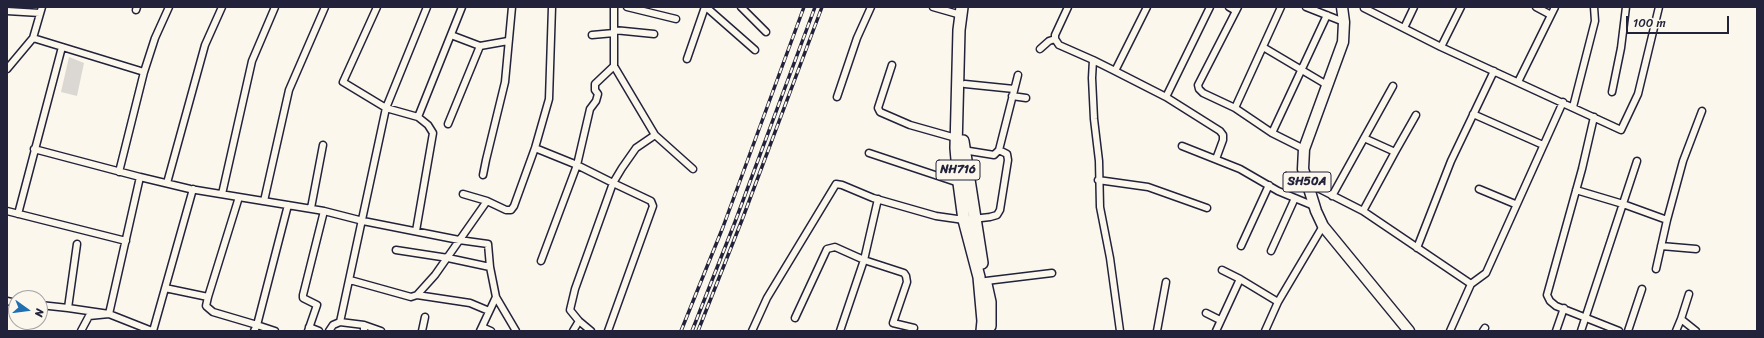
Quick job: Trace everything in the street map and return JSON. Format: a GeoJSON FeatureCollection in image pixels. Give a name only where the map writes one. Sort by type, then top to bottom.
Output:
{"type":"FeatureCollection","features":[{"type":"Feature","properties":{"kind":"highway","name":"NH716"},"geometry":{"type":"LineString","coordinates":[[964,10],[965,84],[959,145],[979,277],[983,321],[982,331]]}},
{"type":"Feature","properties":{"kind":"highway","name":"NH716"},"geometry":{"type":"LineString","coordinates":[[964,10],[959,183],[986,282],[990,302],[990,331]]}},
{"type":"Feature","properties":{"kind":"main road","name":"SH50A"},"geometry":{"type":"LineString","coordinates":[[1342,7],[1344,22],[1343,42],[1304,149],[1303,169],[1314,206],[1323,226],[1409,331]]}},
{"type":"Feature","properties":{"kind":"street"},"geometry":{"type":"LineString","coordinates":[[119,172],[144,72],[155,38],[169,7]]}},
{"type":"Feature","properties":{"kind":"street"},"geometry":{"type":"LineString","coordinates":[[167,183],[205,45],[222,7]]}},
{"type":"Feature","properties":{"kind":"street"},"geometry":{"type":"LineString","coordinates":[[222,194],[252,61],[275,7]]}},
{"type":"Feature","properties":{"kind":"street"},"geometry":{"type":"LineString","coordinates":[[264,201],[289,90],[325,7]]}},
{"type":"Feature","properties":{"kind":"street"},"geometry":{"type":"LineString","coordinates":[[378,7],[343,82],[386,108],[418,117],[428,125],[433,133],[416,231]]}},
{"type":"Feature","properties":{"kind":"street"},"geometry":{"type":"LineString","coordinates":[[340,322],[386,108],[427,7]]}},
{"type":"Feature","properties":{"kind":"street"},"geometry":{"type":"LineString","coordinates":[[418,117],[462,7]]}},
{"type":"Feature","properties":{"kind":"street"},"geometry":{"type":"LineString","coordinates":[[483,175],[505,82],[512,7]]}},
{"type":"Feature","properties":{"kind":"street"},"geometry":{"type":"LineString","coordinates":[[463,194],[486,201],[506,210],[511,210],[514,206],[535,148],[549,99],[552,7]]}},
{"type":"Feature","properties":{"kind":"street"},"geometry":{"type":"LineString","coordinates":[[614,7],[614,66],[654,135],[693,169]]}},
{"type":"Feature","properties":{"kind":"street"},"geometry":{"type":"LineString","coordinates":[[627,7],[676,19]]}},
{"type":"Feature","properties":{"kind":"street"},"geometry":{"type":"LineString","coordinates":[[687,59],[705,7],[755,50]]}},
{"type":"Feature","properties":{"kind":"street"},"geometry":{"type":"LineString","coordinates":[[741,7],[766,32]]}},
{"type":"Feature","properties":{"kind":"street"},"geometry":{"type":"LineString","coordinates":[[837,97],[857,38],[871,7]]}},
{"type":"Feature","properties":{"kind":"street"},"geometry":{"type":"LineString","coordinates":[[933,7],[964,10]]}},
{"type":"Feature","properties":{"kind":"street"},"geometry":{"type":"LineString","coordinates":[[1068,7],[1055,35],[1055,39],[1060,45],[1166,97],[1220,130],[1223,135],[1223,140],[1216,159]]}},
{"type":"Feature","properties":{"kind":"street"},"geometry":{"type":"LineString","coordinates":[[1115,71],[1147,7]]}},
{"type":"Feature","properties":{"kind":"street"},"geometry":{"type":"LineString","coordinates":[[1166,97],[1210,7]]}},
{"type":"Feature","properties":{"kind":"street"},"geometry":{"type":"LineString","coordinates":[[1229,7],[1237,9],[1198,85],[1199,89],[1203,93],[1235,108],[1272,132],[1304,149]]}},
{"type":"Feature","properties":{"kind":"street"},"geometry":{"type":"LineString","coordinates":[[1235,108],[1281,7]]}},
{"type":"Feature","properties":{"kind":"street"},"geometry":{"type":"LineString","coordinates":[[1306,7],[1344,22]]}},
{"type":"Feature","properties":{"kind":"street"},"geometry":{"type":"LineString","coordinates":[[1404,28],[1414,7]]}},
{"type":"Feature","properties":{"kind":"street"},"geometry":{"type":"LineString","coordinates":[[1441,47],[1461,7]]}},
{"type":"Feature","properties":{"kind":"street"},"geometry":{"type":"LineString","coordinates":[[1536,7],[1551,15]]}},
{"type":"Feature","properties":{"kind":"street"},"geometry":{"type":"LineString","coordinates":[[1518,82],[1555,7]]}},
{"type":"Feature","properties":{"kind":"street"},"geometry":{"type":"LineString","coordinates":[[1573,107],[1595,21],[1594,7]]}},
{"type":"Feature","properties":{"kind":"street"},"geometry":{"type":"LineString","coordinates":[[1612,92],[1621,48],[1626,7]]}},
{"type":"Feature","properties":{"kind":"street"},"geometry":{"type":"LineString","coordinates":[[1363,8],[1441,47],[1619,129],[1622,129],[1638,94],[1659,7]]}},
{"type":"Feature","properties":{"kind":"street"},"geometry":{"type":"LineString","coordinates":[[7,11],[41,10],[34,38],[7,69]]}},
{"type":"Feature","properties":{"kind":"street"},"geometry":{"type":"LineString","coordinates":[[1272,132],[1327,15]]}},
{"type":"Feature","properties":{"kind":"street"},"geometry":{"type":"LineString","coordinates":[[592,36],[614,31],[654,34]]}},
{"type":"Feature","properties":{"kind":"street"},"geometry":{"type":"LineString","coordinates":[[451,35],[480,46],[508,41]]}},
{"type":"Feature","properties":{"kind":"street"},"geometry":{"type":"LineString","coordinates":[[34,38],[144,72]]}},
{"type":"Feature","properties":{"kind":"street"},"geometry":{"type":"LineString","coordinates":[[1040,49],[1049,41],[1055,39]]}},
{"type":"Feature","properties":{"kind":"street"},"geometry":{"type":"LineString","coordinates":[[448,124],[480,46]]}},
{"type":"Feature","properties":{"kind":"street"},"geometry":{"type":"LineString","coordinates":[[18,214],[62,47]]}},
{"type":"Feature","properties":{"kind":"street"},"geometry":{"type":"LineString","coordinates":[[1263,47],[1327,85]]}},
{"type":"Feature","properties":{"kind":"street"},"geometry":{"type":"LineString","coordinates":[[1093,60],[1092,78],[1094,119],[1099,161],[1098,180],[1100,207],[1110,258],[1120,331]]}},
{"type":"Feature","properties":{"kind":"street"},"geometry":{"type":"LineString","coordinates":[[892,65],[878,108],[880,112],[959,145],[994,154],[1000,150],[1018,75]]}},
{"type":"Feature","properties":{"kind":"street"},"geometry":{"type":"LineString","coordinates":[[541,261],[577,165],[590,109],[596,101],[598,94],[595,90],[595,84],[614,66]]}},
{"type":"Feature","properties":{"kind":"street"},"geometry":{"type":"LineString","coordinates":[[1417,248],[1451,161],[1494,71]]}},
{"type":"Feature","properties":{"kind":"street"},"geometry":{"type":"LineString","coordinates":[[965,84],[1013,92],[1026,98]]}},
{"type":"Feature","properties":{"kind":"street"},"geometry":{"type":"LineString","coordinates":[[1332,196],[1393,86]]}},
{"type":"Feature","properties":{"kind":"street"},"geometry":{"type":"LineString","coordinates":[[1450,331],[1471,284],[1486,273],[1515,204],[1563,102]]}},
{"type":"Feature","properties":{"kind":"street"},"geometry":{"type":"LineString","coordinates":[[1656,269],[1667,220],[1683,161],[1702,111]]}},
{"type":"Feature","properties":{"kind":"street"},"geometry":{"type":"LineString","coordinates":[[1473,114],[1543,145]]}},
{"type":"Feature","properties":{"kind":"street"},"geometry":{"type":"LineString","coordinates":[[1363,211],[1394,152],[1416,115]]}},
{"type":"Feature","properties":{"kind":"street"},"geometry":{"type":"LineString","coordinates":[[1594,117],[1547,296],[1550,301],[1564,308],[1619,331]]}},
{"type":"Feature","properties":{"kind":"street"},"geometry":{"type":"LineString","coordinates":[[591,331],[579,322],[570,310],[574,288],[613,183],[636,148],[654,135]]}},
{"type":"Feature","properties":{"kind":"street"},"geometry":{"type":"LineString","coordinates":[[1364,138],[1394,152]]}},
{"type":"Feature","properties":{"kind":"street"},"geometry":{"type":"LineString","coordinates":[[311,208],[323,145]]}},
{"type":"Feature","properties":{"kind":"street"},"geometry":{"type":"LineString","coordinates":[[1182,146],[1240,169],[1269,185],[1314,206]]}},
{"type":"Feature","properties":{"kind":"street"},"geometry":{"type":"LineString","coordinates":[[535,148],[577,165],[651,200],[653,206],[608,331]]}},
{"type":"Feature","properties":{"kind":"street"},"geometry":{"type":"LineString","coordinates":[[34,149],[119,172],[193,189],[311,208],[362,221],[459,240],[488,244],[490,266],[496,297],[516,331]]}},
{"type":"Feature","properties":{"kind":"street"},"geometry":{"type":"LineString","coordinates":[[752,331],[767,298],[836,184],[878,199],[936,216],[970,219],[997,215],[1000,210],[1008,160],[1007,154],[1000,150]]}},
{"type":"Feature","properties":{"kind":"street"},"geometry":{"type":"LineString","coordinates":[[870,153],[959,183]]}},
{"type":"Feature","properties":{"kind":"street"},"geometry":{"type":"LineString","coordinates":[[1581,331],[1587,317],[1637,161]]}},
{"type":"Feature","properties":{"kind":"street"},"geometry":{"type":"LineString","coordinates":[[110,314],[140,177]]}},
{"type":"Feature","properties":{"kind":"street"},"geometry":{"type":"LineString","coordinates":[[1098,180],[1148,187],[1208,208]]}},
{"type":"Feature","properties":{"kind":"street"},"geometry":{"type":"LineString","coordinates":[[1307,183],[1363,211],[1471,284]]}},
{"type":"Feature","properties":{"kind":"street"},"geometry":{"type":"LineString","coordinates":[[1241,246],[1269,185]]}},
{"type":"Feature","properties":{"kind":"street"},"geometry":{"type":"LineString","coordinates":[[1479,188],[1515,204]]}},
{"type":"Feature","properties":{"kind":"street"},"geometry":{"type":"LineString","coordinates":[[48,306],[110,314],[149,330],[165,288],[193,189]]}},
{"type":"Feature","properties":{"kind":"street"},"geometry":{"type":"LineString","coordinates":[[1576,190],[1623,204],[1667,220]]}},
{"type":"Feature","properties":{"kind":"street"},"geometry":{"type":"LineString","coordinates":[[239,197],[206,306],[213,312],[275,331]]}},
{"type":"Feature","properties":{"kind":"street"},"geometry":{"type":"LineString","coordinates":[[1271,252],[1295,198]]}},
{"type":"Feature","properties":{"kind":"street"},"geometry":{"type":"LineString","coordinates":[[840,331],[864,260],[878,199]]}},
{"type":"Feature","properties":{"kind":"street"},"geometry":{"type":"LineString","coordinates":[[417,295],[448,258],[486,201]]}},
{"type":"Feature","properties":{"kind":"street"},"geometry":{"type":"LineString","coordinates":[[254,331],[257,325],[288,205]]}},
{"type":"Feature","properties":{"kind":"street"},"geometry":{"type":"LineString","coordinates":[[7,211],[126,241]]}},
{"type":"Feature","properties":{"kind":"street"},"geometry":{"type":"LineString","coordinates":[[319,331],[308,329],[317,305],[303,298],[303,295],[324,211]]}},
{"type":"Feature","properties":{"kind":"street"},"geometry":{"type":"LineString","coordinates":[[1265,331],[1278,302],[1323,226]]}},
{"type":"Feature","properties":{"kind":"street"},"geometry":{"type":"LineString","coordinates":[[68,308],[77,244]]}},
{"type":"Feature","properties":{"kind":"street"},"geometry":{"type":"LineString","coordinates":[[1661,246],[1696,249]]}},
{"type":"Feature","properties":{"kind":"street"},"geometry":{"type":"LineString","coordinates":[[795,318],[827,249],[835,247],[864,260],[904,273],[907,282],[893,323],[914,328]]}},
{"type":"Feature","properties":{"kind":"street"},"geometry":{"type":"LineString","coordinates":[[396,250],[490,266]]}},
{"type":"Feature","properties":{"kind":"street"},"geometry":{"type":"LineString","coordinates":[[1222,270],[1278,302]]}},
{"type":"Feature","properties":{"kind":"street"},"geometry":{"type":"LineString","coordinates":[[986,282],[1052,273]]}},
{"type":"Feature","properties":{"kind":"street"},"geometry":{"type":"LineString","coordinates":[[1216,331],[1240,279]]}},
{"type":"Feature","properties":{"kind":"street"},"geometry":{"type":"LineString","coordinates":[[350,280],[411,297],[417,295],[470,303],[489,311]]}},
{"type":"Feature","properties":{"kind":"street"},"geometry":{"type":"LineString","coordinates":[[1158,331],[1166,282]]}},
{"type":"Feature","properties":{"kind":"street"},"geometry":{"type":"LineString","coordinates":[[165,288],[208,297]]}},
{"type":"Feature","properties":{"kind":"street"},"geometry":{"type":"LineString","coordinates":[[1628,331],[1642,289]]}},
{"type":"Feature","properties":{"kind":"street"},"geometry":{"type":"LineString","coordinates":[[1676,331],[1689,294]]}},
{"type":"Feature","properties":{"kind":"street"},"geometry":{"type":"LineString","coordinates":[[491,331],[481,329],[496,297]]}},
{"type":"Feature","properties":{"kind":"street"},"geometry":{"type":"LineString","coordinates":[[1556,331],[1564,308]]}},
{"type":"Feature","properties":{"kind":"street"},"geometry":{"type":"LineString","coordinates":[[1206,313],[1220,320]]}},
{"type":"Feature","properties":{"kind":"street"},"geometry":{"type":"LineString","coordinates":[[82,331],[89,316],[110,314]]}},
{"type":"Feature","properties":{"kind":"street"},"geometry":{"type":"LineString","coordinates":[[422,331],[425,317]]}},
{"type":"Feature","properties":{"kind":"street"},"geometry":{"type":"LineString","coordinates":[[1681,319],[1696,331]]}},
{"type":"Feature","properties":{"kind":"street"},"geometry":{"type":"LineString","coordinates":[[329,331],[333,325],[340,322],[381,331]]}},
{"type":"Feature","properties":{"kind":"street"},"geometry":{"type":"LineString","coordinates":[[573,331],[579,322]]}},
{"type":"Feature","properties":{"kind":"shaded area"},"geometry":{"type":"Polygon","coordinates":[[[69,57],[84,63],[77,96],[61,92],[69,57]]]}},
{"type":"Feature","properties":{"kind":"railway"},"geometry":{"type":"LineString","coordinates":[[681,331],[723,227],[804,7]]}},
{"type":"Feature","properties":{"kind":"railway"},"geometry":{"type":"LineString","coordinates":[[692,331],[735,222],[815,7]]}},
{"type":"Feature","properties":{"kind":"railway"},"geometry":{"type":"LineString","coordinates":[[698,331],[742,220],[822,7]]}}]}
